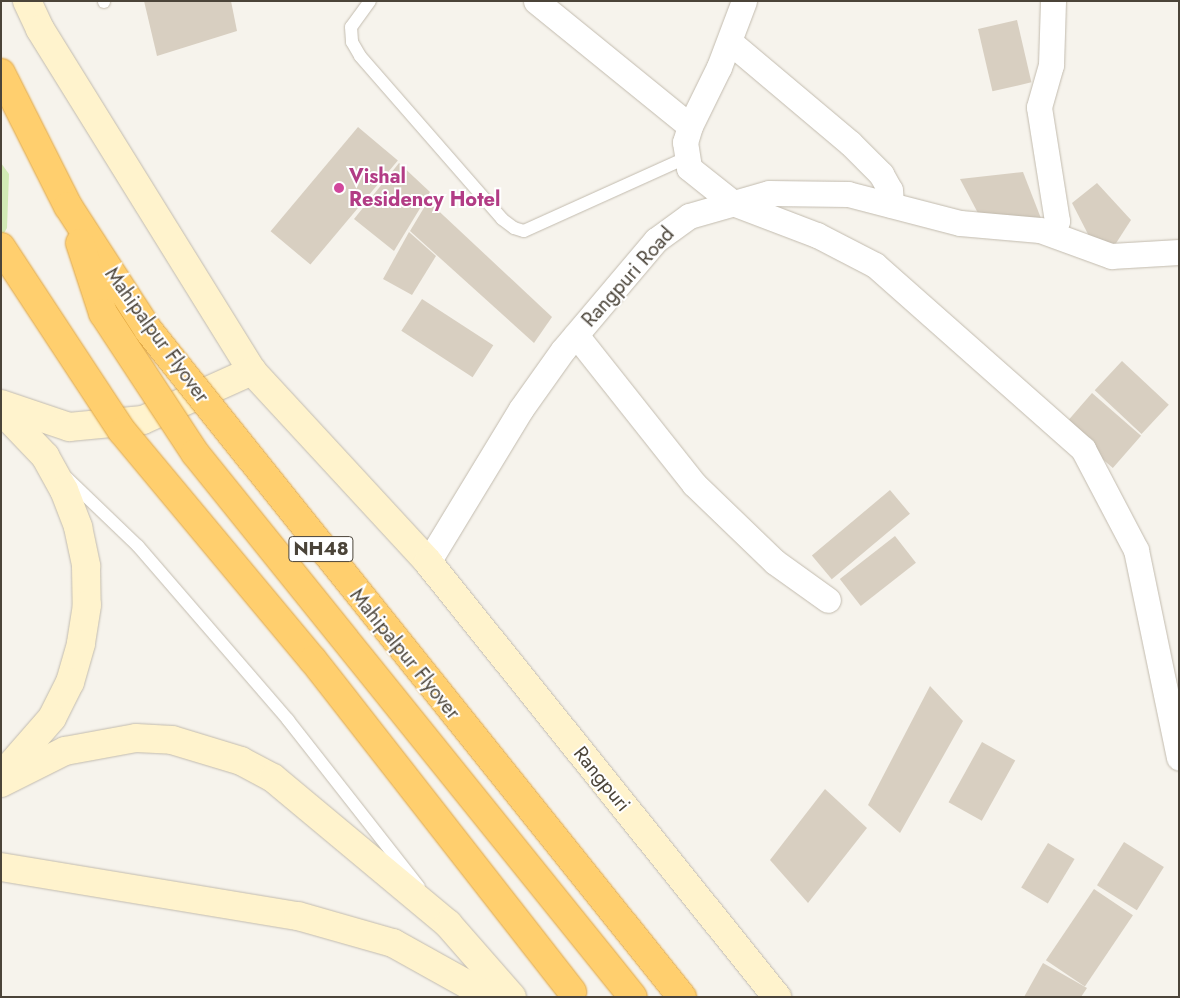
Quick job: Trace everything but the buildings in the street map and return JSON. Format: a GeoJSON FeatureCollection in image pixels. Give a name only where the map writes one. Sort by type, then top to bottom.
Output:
{"type":"FeatureCollection","features":[{"type":"Feature","properties":{"kind":"highway","name":"Mahipalpur Flyover"},"geometry":{"type":"LineString","coordinates":[[1,73],[68,206],[149,331],[682,997]]}},
{"type":"Feature","properties":{"kind":"highway"},"geometry":{"type":"LineString","coordinates":[[68,206],[103,313],[195,453],[633,997]]}},
{"type":"Feature","properties":{"kind":"highway"},"geometry":{"type":"LineString","coordinates":[[1,247],[122,431],[313,660],[572,992]]}},
{"type":"Feature","properties":{"kind":"main road","name":"Rangpuri"},"geometry":{"type":"LineString","coordinates":[[27,1],[40,30],[252,371],[428,562],[777,997]]}},
{"type":"Feature","properties":{"kind":"main road"},"geometry":{"type":"LineString","coordinates":[[1,404],[70,427],[143,420],[252,371]]}},
{"type":"Feature","properties":{"kind":"main road"},"geometry":{"type":"LineString","coordinates":[[1,410],[45,456],[64,490],[78,527],[86,566],[87,605],[81,644],[70,682],[52,718],[1,775]]}},
{"type":"Feature","properties":{"kind":"main road"},"geometry":{"type":"LineString","coordinates":[[1,783],[65,751],[100,742],[172,740],[208,748],[273,778],[448,924],[512,997]]}},
{"type":"Feature","properties":{"kind":"main road"},"geometry":{"type":"LineString","coordinates":[[1,867],[298,916],[394,943],[490,997]]}},
{"type":"Feature","properties":{"kind":"street"},"geometry":{"type":"LineString","coordinates":[[536,1],[690,126]]}},
{"type":"Feature","properties":{"kind":"street"},"geometry":{"type":"LineString","coordinates":[[744,1],[730,42],[690,126],[686,158],[697,178],[733,202],[817,235],[875,265],[1083,450],[1136,550],[1179,758]]}},
{"type":"Feature","properties":{"kind":"street"},"geometry":{"type":"LineString","coordinates":[[1050,234],[1057,221],[1039,107],[1051,65],[1053,1]]}},
{"type":"Feature","properties":{"kind":"street"},"geometry":{"type":"LineString","coordinates":[[730,42],[875,167],[890,190],[891,205]]}},
{"type":"Feature","properties":{"kind":"street","name":"Rangpuri Road"},"geometry":{"type":"LineString","coordinates":[[428,562],[521,409],[576,336],[674,224],[733,202],[769,193],[848,194],[960,223],[1050,234],[1111,256],[1179,252]]}},
{"type":"Feature","properties":{"kind":"street"},"geometry":{"type":"LineString","coordinates":[[576,336],[694,484],[776,562],[828,600]]}},
{"type":"Feature","properties":{"kind":"lane"},"geometry":{"type":"LineString","coordinates":[[370,1],[351,27],[352,42],[360,56],[502,219],[514,228],[530,228],[686,158]]}},
{"type":"Feature","properties":{"kind":"lane"},"geometry":{"type":"LineString","coordinates":[[45,456],[145,554],[288,720],[448,924]]}},
{"type":"Feature","properties":{"kind":"green space"},"geometry":{"type":"Polygon","coordinates":[[[1,163],[9,174],[7,228],[1,238],[1,163]]]}},
{"type":"Feature","properties":{"kind":"place","name":"Vishal Residency Hotel"},"geometry":{"type":"Point","coordinates":[339,188]}}]}
